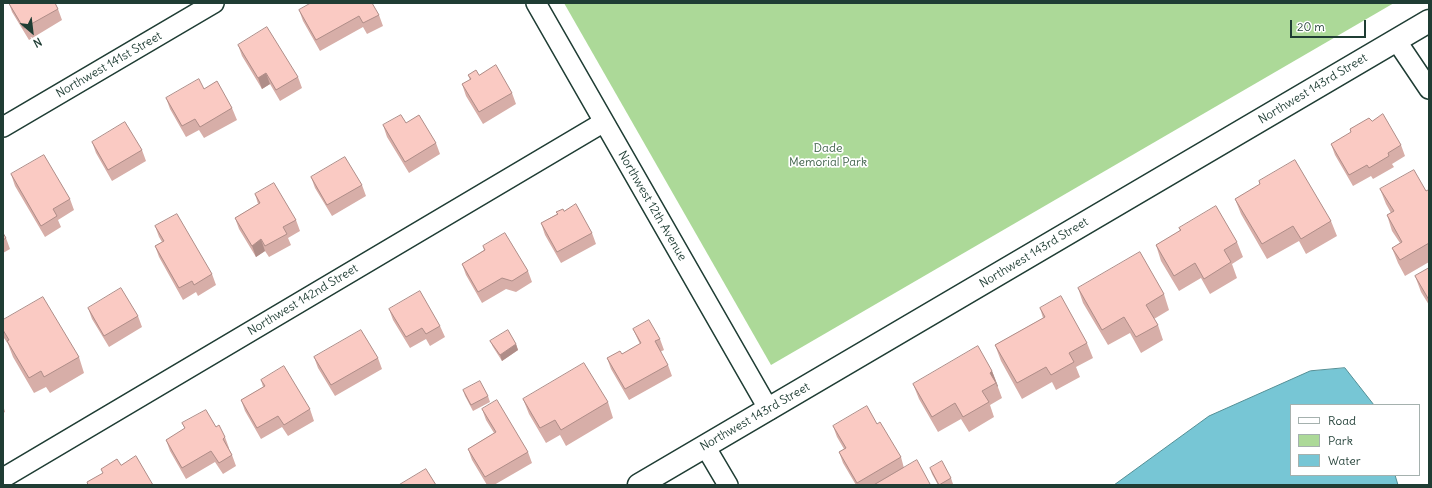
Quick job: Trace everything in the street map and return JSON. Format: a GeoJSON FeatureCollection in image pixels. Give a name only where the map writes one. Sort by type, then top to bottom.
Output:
{"type":"FeatureCollection","features":[{"type":"Feature","properties":{"kind":"street","name":"Northwest 141st Street"},"geometry":{"type":"LineString","coordinates":[[3,127],[214,3]]}},
{"type":"Feature","properties":{"kind":"street","name":"Northwest 12th Avenue"},"geometry":{"type":"LineString","coordinates":[[536,3],[769,410]]}},
{"type":"Feature","properties":{"kind":"street","name":"Northwest 143rd Street"},"geometry":{"type":"LineString","coordinates":[[638,485],[769,410],[1429,21]]}},
{"type":"Feature","properties":{"kind":"street"},"geometry":{"type":"LineString","coordinates":[[1396,40],[1429,89]]}},
{"type":"Feature","properties":{"kind":"street","name":"Northwest 142nd Street"},"geometry":{"type":"LineString","coordinates":[[3,478],[604,122]]}},
{"type":"Feature","properties":{"kind":"street"},"geometry":{"type":"LineString","coordinates":[[705,446],[728,485]]}},
{"type":"Feature","properties":{"kind":"green space","name":"Dade Memorial Park"},"geometry":{"type":"Polygon","coordinates":[[[564,3],[1394,3],[771,365],[564,3]]]}},
{"type":"Feature","properties":{"kind":"water"},"geometry":{"type":"Polygon","coordinates":[[[1345,368],[1373,404],[1290,404],[1290,476],[1395,476],[1398,485],[1114,485],[1209,416],[1310,371],[1345,368]]]}},
{"type":"Feature","properties":{"kind":"building"},"geometry":{"type":"Polygon","coordinates":[[[9,3],[55,3],[58,9],[24,28],[9,3]]]}},
{"type":"Feature","properties":{"kind":"building"},"geometry":{"type":"Polygon","coordinates":[[[311,3],[372,3],[379,15],[363,23],[359,16],[316,40],[299,10],[311,3]]]}},
{"type":"Feature","properties":{"kind":"building"},"geometry":{"type":"Polygon","coordinates":[[[267,27],[298,77],[276,90],[266,73],[258,78],[238,45],[267,27]]]}},
{"type":"Feature","properties":{"kind":"building"},"geometry":{"type":"Polygon","coordinates":[[[496,65],[512,93],[479,112],[462,84],[471,79],[468,75],[476,70],[479,75],[496,65]]]}},
{"type":"Feature","properties":{"kind":"building"},"geometry":{"type":"Polygon","coordinates":[[[199,79],[204,89],[217,81],[232,108],[200,127],[195,119],[182,126],[166,98],[199,79]]]}},
{"type":"Feature","properties":{"kind":"building"},"geometry":{"type":"Polygon","coordinates":[[[1383,114],[1401,145],[1388,153],[1389,156],[1369,168],[1367,165],[1349,175],[1331,144],[1351,132],[1350,129],[1369,118],[1372,121],[1383,114]]]}},
{"type":"Feature","properties":{"kind":"building"},"geometry":{"type":"Polygon","coordinates":[[[401,115],[406,123],[419,115],[436,143],[405,162],[383,125],[401,115]]]}},
{"type":"Feature","properties":{"kind":"building"},"geometry":{"type":"Polygon","coordinates":[[[125,122],[142,150],[108,170],[92,142],[125,122]]]}},
{"type":"Feature","properties":{"kind":"building"},"geometry":{"type":"Polygon","coordinates":[[[44,155],[70,199],[53,209],[57,216],[41,226],[11,174],[44,155]]]}},
{"type":"Feature","properties":{"kind":"building"},"geometry":{"type":"Polygon","coordinates":[[[345,157],[362,185],[327,205],[311,177],[345,157]]]}},
{"type":"Feature","properties":{"kind":"building"},"geometry":{"type":"Polygon","coordinates":[[[1295,160],[1331,221],[1301,239],[1293,226],[1262,244],[1235,199],[1260,184],[1259,181],[1295,160]]]}},
{"type":"Feature","properties":{"kind":"building"},"geometry":{"type":"Polygon","coordinates":[[[1414,170],[1426,191],[1429,191],[1429,243],[1400,260],[1392,248],[1402,242],[1387,215],[1394,211],[1380,189],[1414,170]]]}},
{"type":"Feature","properties":{"kind":"building"},"geometry":{"type":"Polygon","coordinates":[[[274,183],[296,220],[283,227],[287,234],[265,246],[261,239],[252,246],[235,218],[260,203],[255,194],[274,183]]]}},
{"type":"Feature","properties":{"kind":"building"},"geometry":{"type":"Polygon","coordinates":[[[576,204],[592,233],[557,252],[541,223],[558,214],[556,212],[563,209],[564,211],[576,204]]]}},
{"type":"Feature","properties":{"kind":"building"},"geometry":{"type":"Polygon","coordinates":[[[1216,206],[1237,242],[1224,250],[1231,262],[1204,279],[1195,263],[1174,276],[1156,245],[1181,230],[1179,228],[1216,206]]]}},
{"type":"Feature","properties":{"kind":"building"},"geometry":{"type":"Polygon","coordinates":[[[177,214],[212,274],[194,285],[192,281],[179,288],[155,246],[164,241],[155,226],[177,214]]]}},
{"type":"Feature","properties":{"kind":"building"},"geometry":{"type":"Polygon","coordinates":[[[3,233],[6,238],[3,240],[3,233]]]}},
{"type":"Feature","properties":{"kind":"building"},"geometry":{"type":"Polygon","coordinates":[[[505,233],[528,271],[512,281],[502,278],[478,292],[462,264],[485,250],[483,246],[505,233]]]}},
{"type":"Feature","properties":{"kind":"building"},"geometry":{"type":"Polygon","coordinates":[[[1140,252],[1164,294],[1146,305],[1158,325],[1136,337],[1124,317],[1102,330],[1078,288],[1140,252]]]}},
{"type":"Feature","properties":{"kind":"building"},"geometry":{"type":"Polygon","coordinates":[[[1429,268],[1429,300],[1415,276],[1429,268]]]}},
{"type":"Feature","properties":{"kind":"building"},"geometry":{"type":"Polygon","coordinates":[[[121,288],[138,316],[104,336],[88,308],[121,288]]]}},
{"type":"Feature","properties":{"kind":"building"},"geometry":{"type":"Polygon","coordinates":[[[420,291],[440,326],[426,334],[422,328],[406,337],[389,309],[420,291]]]}},
{"type":"Feature","properties":{"kind":"building"},"geometry":{"type":"Polygon","coordinates":[[[1061,296],[1087,343],[1069,353],[1074,362],[1051,375],[1046,367],[1017,383],[995,345],[1045,317],[1040,308],[1061,296]]]}},
{"type":"Feature","properties":{"kind":"building"},"geometry":{"type":"Polygon","coordinates":[[[43,297],[79,357],[44,377],[41,371],[29,378],[7,341],[9,340],[3,330],[3,320],[43,297]]]}},
{"type":"Feature","properties":{"kind":"building"},"geometry":{"type":"Polygon","coordinates":[[[649,320],[660,339],[655,341],[668,365],[625,389],[607,358],[620,351],[622,354],[641,343],[633,329],[649,320]]]}},
{"type":"Feature","properties":{"kind":"building"},"geometry":{"type":"Polygon","coordinates":[[[361,330],[378,358],[331,385],[314,357],[361,330]]]}},
{"type":"Feature","properties":{"kind":"building"},"geometry":{"type":"Polygon","coordinates":[[[508,330],[516,344],[500,355],[490,341],[508,330]]]}},
{"type":"Feature","properties":{"kind":"building"},"geometry":{"type":"Polygon","coordinates":[[[978,346],[992,371],[990,373],[996,383],[982,391],[989,402],[963,417],[955,403],[932,417],[913,384],[978,346]]]}},
{"type":"Feature","properties":{"kind":"building"},"geometry":{"type":"Polygon","coordinates":[[[584,363],[608,402],[561,430],[555,420],[540,428],[523,399],[584,363]]]}},
{"type":"Feature","properties":{"kind":"building"},"geometry":{"type":"Polygon","coordinates":[[[284,366],[310,409],[284,425],[278,416],[257,428],[241,400],[265,386],[261,380],[284,366]]]}},
{"type":"Feature","properties":{"kind":"building"},"geometry":{"type":"Polygon","coordinates":[[[480,381],[488,396],[471,405],[463,390],[480,381]]]}},
{"type":"Feature","properties":{"kind":"building"},"geometry":{"type":"Polygon","coordinates":[[[497,400],[528,452],[485,477],[468,449],[496,432],[482,409],[497,400]]]}},
{"type":"Feature","properties":{"kind":"building"},"geometry":{"type":"Polygon","coordinates":[[[867,406],[877,424],[880,422],[901,457],[857,483],[839,452],[846,448],[833,426],[867,406]]]}},
{"type":"Feature","properties":{"kind":"building"},"geometry":{"type":"Polygon","coordinates":[[[206,410],[216,427],[219,425],[225,437],[223,439],[232,455],[219,463],[211,451],[182,468],[166,440],[185,428],[182,423],[206,410]]]}},
{"type":"Feature","properties":{"kind":"building"},"geometry":{"type":"Polygon","coordinates":[[[136,456],[153,485],[88,485],[87,482],[103,473],[101,469],[117,459],[121,465],[136,456]]]}},
{"type":"Feature","properties":{"kind":"building"},"geometry":{"type":"Polygon","coordinates":[[[917,460],[930,484],[874,485],[917,460]]]}},
{"type":"Feature","properties":{"kind":"building"},"geometry":{"type":"Polygon","coordinates":[[[942,461],[951,478],[939,485],[930,468],[942,461]]]}},
{"type":"Feature","properties":{"kind":"building"},"geometry":{"type":"Polygon","coordinates":[[[426,469],[436,485],[399,485],[426,469]]]}}]}
